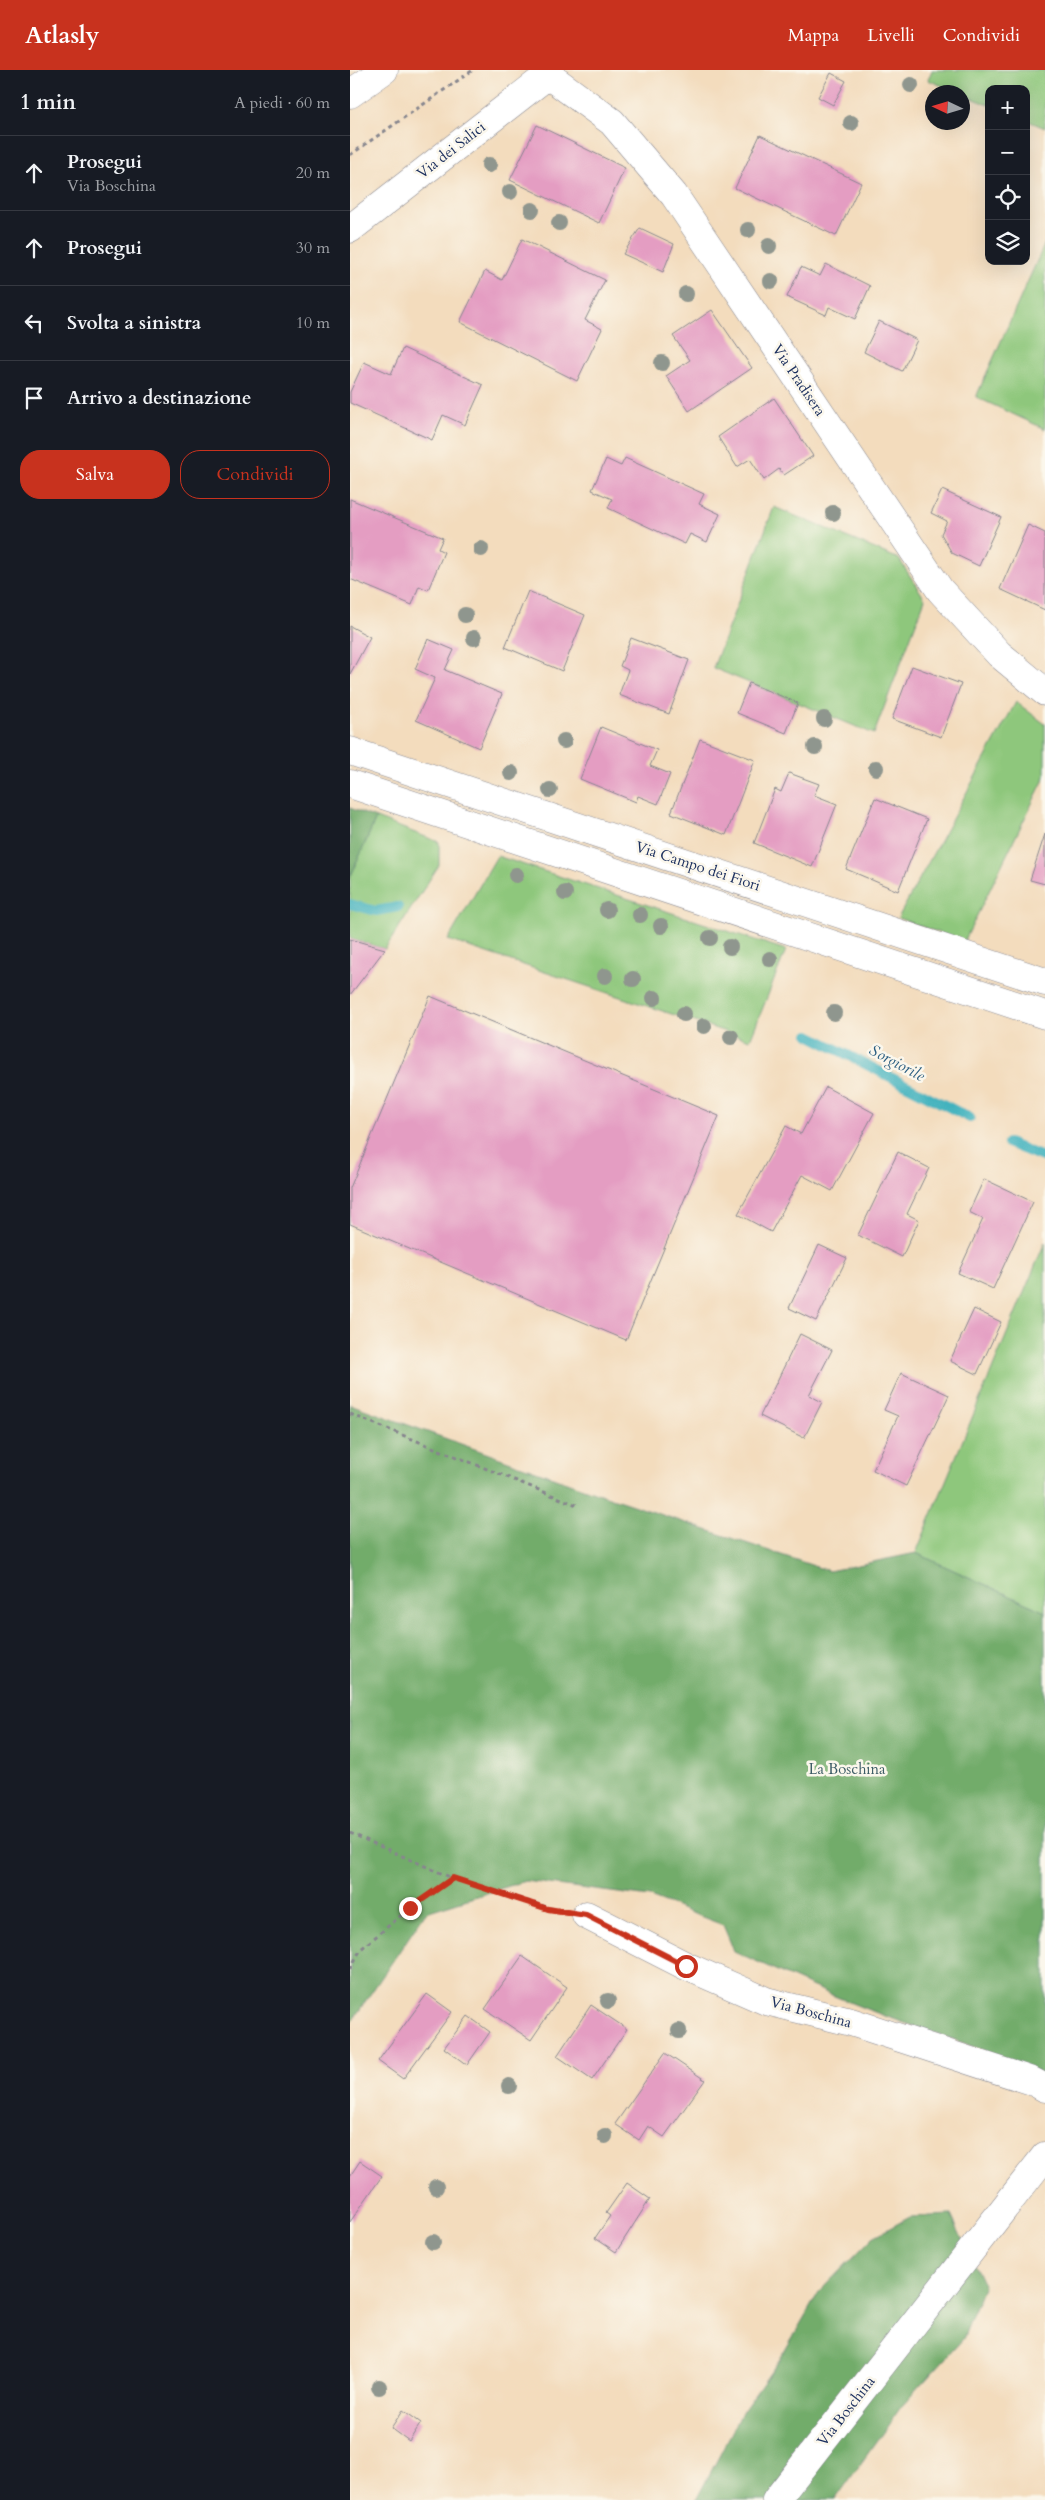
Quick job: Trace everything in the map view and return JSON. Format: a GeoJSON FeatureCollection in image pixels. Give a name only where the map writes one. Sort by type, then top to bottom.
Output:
{"type":"FeatureCollection","features":[{"type":"Feature","properties":{"kind":"main road"},"geometry":{"type":"LineString","coordinates":[[350,94],[384,70]]}},
{"type":"Feature","properties":{"kind":"main road","name":"Via dei Salici"},"geometry":{"type":"LineString","coordinates":[[350,229],[549,72]]}},
{"type":"Feature","properties":{"kind":"main road","name":"Via Pradisera"},"geometry":{"type":"LineString","coordinates":[[549,72],[612,122],[674,195],[940,590],[998,654],[1045,692]]}},
{"type":"Feature","properties":{"kind":"main road","name":"Via Campo dei Fiori"},"geometry":{"type":"LineString","coordinates":[[350,751],[1045,982]]}},
{"type":"Feature","properties":{"kind":"main road"},"geometry":{"type":"LineString","coordinates":[[350,784],[1045,1015]]}},
{"type":"Feature","properties":{"kind":"main road","name":"Via Boschina"},"geometry":{"type":"LineString","coordinates":[[586,1915],[686,1966],[766,2001],[851,2022],[1032,2081],[1045,2088]]}},
{"type":"Feature","properties":{"kind":"main road","name":"Via Boschina"},"geometry":{"type":"LineString","coordinates":[[776,2500],[1045,2156]]}},
{"type":"Feature","properties":{"kind":"path"},"geometry":{"type":"LineString","coordinates":[[350,155],[473,70]]}},
{"type":"Feature","properties":{"kind":"path"},"geometry":{"type":"LineString","coordinates":[[350,1414],[579,1506]]}},
{"type":"Feature","properties":{"kind":"path"},"geometry":{"type":"LineString","coordinates":[[350,1833],[453,1878],[548,1909],[586,1915]]}},
{"type":"Feature","properties":{"kind":"path"},"geometry":{"type":"LineString","coordinates":[[350,1969],[361,1950],[410,1908],[453,1878]]}},
{"type":"Feature","properties":{"kind":"green space"},"geometry":{"type":"Polygon","coordinates":[[[932,70],[1045,70],[1045,128],[1030,122],[1030,85],[985,85],[985,103],[970,97],[970,85],[940,85],[928,80],[932,70]]]}},
{"type":"Feature","properties":{"kind":"green space"},"geometry":{"type":"Polygon","coordinates":[[[1045,243],[1045,429],[976,397],[1045,243]]]}},
{"type":"Feature","properties":{"kind":"green space"},"geometry":{"type":"Polygon","coordinates":[[[774,507],[899,559],[925,599],[874,734],[713,668],[774,507]]]}},
{"type":"Feature","properties":{"kind":"green space"},"geometry":{"type":"Polygon","coordinates":[[[1016,702],[1045,724],[1045,777],[964,942],[898,918],[1016,702]]]}},
{"type":"Feature","properties":{"kind":"green space"},"geometry":{"type":"Polygon","coordinates":[[[350,808],[376,818],[350,878],[350,808]]]}},
{"type":"Feature","properties":{"kind":"green space"},"geometry":{"type":"Polygon","coordinates":[[[376,818],[439,842],[439,865],[385,949],[350,939],[350,878],[376,818]]]}},
{"type":"Feature","properties":{"kind":"green space"},"geometry":{"type":"Polygon","coordinates":[[[497,856],[786,950],[750,1040],[448,940],[497,856]]]}},
{"type":"Feature","properties":{"kind":"green space"},"geometry":{"type":"Polygon","coordinates":[[[1045,1242],[1045,1612],[916,1553],[1045,1242]]]}},
{"type":"Feature","properties":{"kind":"green space","name":"La Boschina"},"geometry":{"type":"Polygon","coordinates":[[[350,1404],[597,1493],[829,1571],[916,1553],[1045,1612],[1045,2075],[985,2051],[866,2009],[790,1977],[734,1951],[723,1925],[650,1897],[525,1881],[426,1912],[350,2024],[350,1404]]]}},
{"type":"Feature","properties":{"kind":"green space"},"geometry":{"type":"Polygon","coordinates":[[[951,2215],[984,2285],[963,2339],[901,2407],[835,2500],[696,2500],[743,2411],[780,2359],[819,2292],[873,2237],[910,2217],[951,2215]]]}},
{"type":"Feature","properties":{"kind":"building"},"geometry":{"type":"Polygon","coordinates":[[[831,73],[846,81],[833,105],[818,97],[831,73]]]}},
{"type":"Feature","properties":{"kind":"building"},"geometry":{"type":"Polygon","coordinates":[[[537,125],[625,168],[599,223],[510,180],[537,125]]]}},
{"type":"Feature","properties":{"kind":"building"},"geometry":{"type":"Polygon","coordinates":[[[760,135],[861,183],[836,236],[735,188],[760,135]]]}},
{"type":"Feature","properties":{"kind":"building"},"geometry":{"type":"Polygon","coordinates":[[[640,228],[674,244],[663,272],[623,254],[640,228]]]}},
{"type":"Feature","properties":{"kind":"building"},"geometry":{"type":"Polygon","coordinates":[[[522,239],[605,280],[585,320],[602,329],[577,381],[460,322],[485,271],[502,280],[522,239]]]}},
{"type":"Feature","properties":{"kind":"building"},"geometry":{"type":"Polygon","coordinates":[[[826,264],[870,286],[855,319],[829,307],[826,315],[787,297],[801,267],[820,276],[826,264]]]}},
{"type":"Feature","properties":{"kind":"building"},"geometry":{"type":"Polygon","coordinates":[[[712,310],[752,368],[689,411],[666,376],[690,360],[673,336],[712,310]]]}},
{"type":"Feature","properties":{"kind":"building"},"geometry":{"type":"Polygon","coordinates":[[[879,321],[917,340],[902,371],[864,352],[879,321]]]}},
{"type":"Feature","properties":{"kind":"building"},"geometry":{"type":"Polygon","coordinates":[[[403,348],[483,385],[465,425],[443,415],[432,440],[350,403],[350,392],[364,362],[391,374],[403,348]]]}},
{"type":"Feature","properties":{"kind":"building"},"geometry":{"type":"Polygon","coordinates":[[[774,398],[813,456],[784,475],[779,469],[764,480],[750,459],[737,467],[718,437],[774,398]]]}},
{"type":"Feature","properties":{"kind":"building"},"geometry":{"type":"Polygon","coordinates":[[[625,458],[704,494],[699,504],[720,514],[707,542],[690,534],[685,544],[608,508],[612,499],[592,490],[606,459],[621,466],[625,458]]]}},
{"type":"Feature","properties":{"kind":"building"},"geometry":{"type":"Polygon","coordinates":[[[942,490],[1001,517],[979,566],[952,553],[941,534],[947,521],[931,513],[942,490]]]}},
{"type":"Feature","properties":{"kind":"building"},"geometry":{"type":"Polygon","coordinates":[[[350,499],[443,538],[438,549],[444,552],[428,590],[419,586],[412,605],[350,579],[350,499]]]}},
{"type":"Feature","properties":{"kind":"building"},"geometry":{"type":"Polygon","coordinates":[[[1028,525],[1045,533],[1045,610],[1000,589],[1028,525]]]}},
{"type":"Feature","properties":{"kind":"building"},"geometry":{"type":"Polygon","coordinates":[[[528,591],[585,615],[562,671],[505,647],[528,591]]]}},
{"type":"Feature","properties":{"kind":"building"},"geometry":{"type":"Polygon","coordinates":[[[350,626],[370,637],[350,674],[350,626]]]}},
{"type":"Feature","properties":{"kind":"building"},"geometry":{"type":"Polygon","coordinates":[[[631,638],[689,660],[669,714],[619,695],[628,670],[620,666],[631,638]]]}},
{"type":"Feature","properties":{"kind":"building"},"geometry":{"type":"Polygon","coordinates":[[[428,639],[454,650],[445,670],[502,694],[479,748],[416,720],[435,678],[415,669],[428,639]]]}},
{"type":"Feature","properties":{"kind":"building"},"geometry":{"type":"Polygon","coordinates":[[[912,666],[961,684],[941,737],[892,719],[912,666]]]}},
{"type":"Feature","properties":{"kind":"building"},"geometry":{"type":"Polygon","coordinates":[[[749,683],[798,703],[786,733],[737,713],[749,683]]]}},
{"type":"Feature","properties":{"kind":"building"},"geometry":{"type":"Polygon","coordinates":[[[601,727],[657,750],[650,766],[670,774],[658,804],[638,796],[636,802],[580,779],[601,727]]]}},
{"type":"Feature","properties":{"kind":"building"},"geometry":{"type":"Polygon","coordinates":[[[700,739],[755,760],[726,835],[671,813],[700,739]]]}},
{"type":"Feature","properties":{"kind":"building"},"geometry":{"type":"Polygon","coordinates":[[[789,773],[819,784],[814,795],[837,804],[812,867],[754,843],[775,789],[781,792],[789,773]]]}},
{"type":"Feature","properties":{"kind":"building"},"geometry":{"type":"Polygon","coordinates":[[[875,798],[927,819],[898,891],[846,869],[875,798]]]}},
{"type":"Feature","properties":{"kind":"building"},"geometry":{"type":"Polygon","coordinates":[[[1045,834],[1045,884],[1030,880],[1045,834]]]}},
{"type":"Feature","properties":{"kind":"building"},"geometry":{"type":"Polygon","coordinates":[[[350,939],[385,949],[350,995],[350,939]]]}},
{"type":"Feature","properties":{"kind":"building"},"geometry":{"type":"Polygon","coordinates":[[[430,996],[719,1116],[626,1340],[350,1224],[350,1188],[430,996]]]}},
{"type":"Feature","properties":{"kind":"building"},"geometry":{"type":"Polygon","coordinates":[[[826,1087],[874,1113],[832,1191],[802,1175],[771,1232],[738,1214],[786,1126],[801,1134],[826,1087]]]}},
{"type":"Feature","properties":{"kind":"building"},"geometry":{"type":"Polygon","coordinates":[[[898,1152],[929,1168],[907,1214],[919,1220],[902,1257],[858,1235],[898,1152]]]}},
{"type":"Feature","properties":{"kind":"building"},"geometry":{"type":"Polygon","coordinates":[[[984,1179],[1033,1202],[993,1289],[958,1273],[983,1219],[969,1212],[984,1179]]]}},
{"type":"Feature","properties":{"kind":"building"},"geometry":{"type":"Polygon","coordinates":[[[819,1245],[847,1258],[816,1321],[789,1308],[819,1245]]]}},
{"type":"Feature","properties":{"kind":"building"},"geometry":{"type":"Polygon","coordinates":[[[974,1309],[1001,1322],[977,1374],[950,1361],[974,1309]]]}},
{"type":"Feature","properties":{"kind":"building"},"geometry":{"type":"Polygon","coordinates":[[[800,1334],[832,1350],[809,1395],[822,1402],[804,1438],[760,1416],[800,1334]]]}},
{"type":"Feature","properties":{"kind":"building"},"geometry":{"type":"Polygon","coordinates":[[[901,1373],[949,1395],[906,1486],[873,1470],[898,1416],[884,1410],[901,1373]]]}},
{"type":"Feature","properties":{"kind":"building"},"geometry":{"type":"Polygon","coordinates":[[[522,1956],[567,1987],[531,2040],[485,2009],[522,1956]]]}},
{"type":"Feature","properties":{"kind":"building"},"geometry":{"type":"Polygon","coordinates":[[[427,1994],[452,2012],[403,2079],[378,2061],[427,1994]]]}},
{"type":"Feature","properties":{"kind":"building"},"geometry":{"type":"Polygon","coordinates":[[[591,2005],[627,2029],[592,2080],[557,2056],[591,2005]]]}},
{"type":"Feature","properties":{"kind":"building"},"geometry":{"type":"Polygon","coordinates":[[[468,2016],[490,2032],[467,2065],[444,2048],[468,2016]]]}},
{"type":"Feature","properties":{"kind":"building"},"geometry":{"type":"Polygon","coordinates":[[[665,2053],[705,2080],[664,2137],[648,2126],[639,2140],[615,2124],[665,2053]]]}},
{"type":"Feature","properties":{"kind":"building"},"geometry":{"type":"Polygon","coordinates":[[[360,2161],[382,2176],[350,2222],[350,2176],[360,2161]]]}},
{"type":"Feature","properties":{"kind":"building"},"geometry":{"type":"Polygon","coordinates":[[[627,2183],[650,2199],[616,2252],[595,2238],[610,2216],[606,2213],[627,2183]]]}},
{"type":"Feature","properties":{"kind":"building"},"geometry":{"type":"Polygon","coordinates":[[[403,2410],[421,2423],[409,2441],[391,2428],[403,2410]]]}},
{"type":"Feature","properties":{"kind":"waterway","name":"Sorgiorile"},"geometry":{"type":"LineString","coordinates":[[350,904],[376,911],[398,907]]}},
{"type":"Feature","properties":{"kind":"waterway","name":"Sorgiorile"},"geometry":{"type":"LineString","coordinates":[[809,1035],[970,1118]]}},
{"type":"Feature","properties":{"kind":"waterway","name":"Sorgiorile"},"geometry":{"type":"LineString","coordinates":[[1008,1143],[1045,1158]]}},
{"type":"Feature","properties":{"kind":"route"},"geometry":{"type":"LineString","coordinates":[[410,1908],[453,1878],[548,1909],[586,1915],[686,1966]]}}]}
